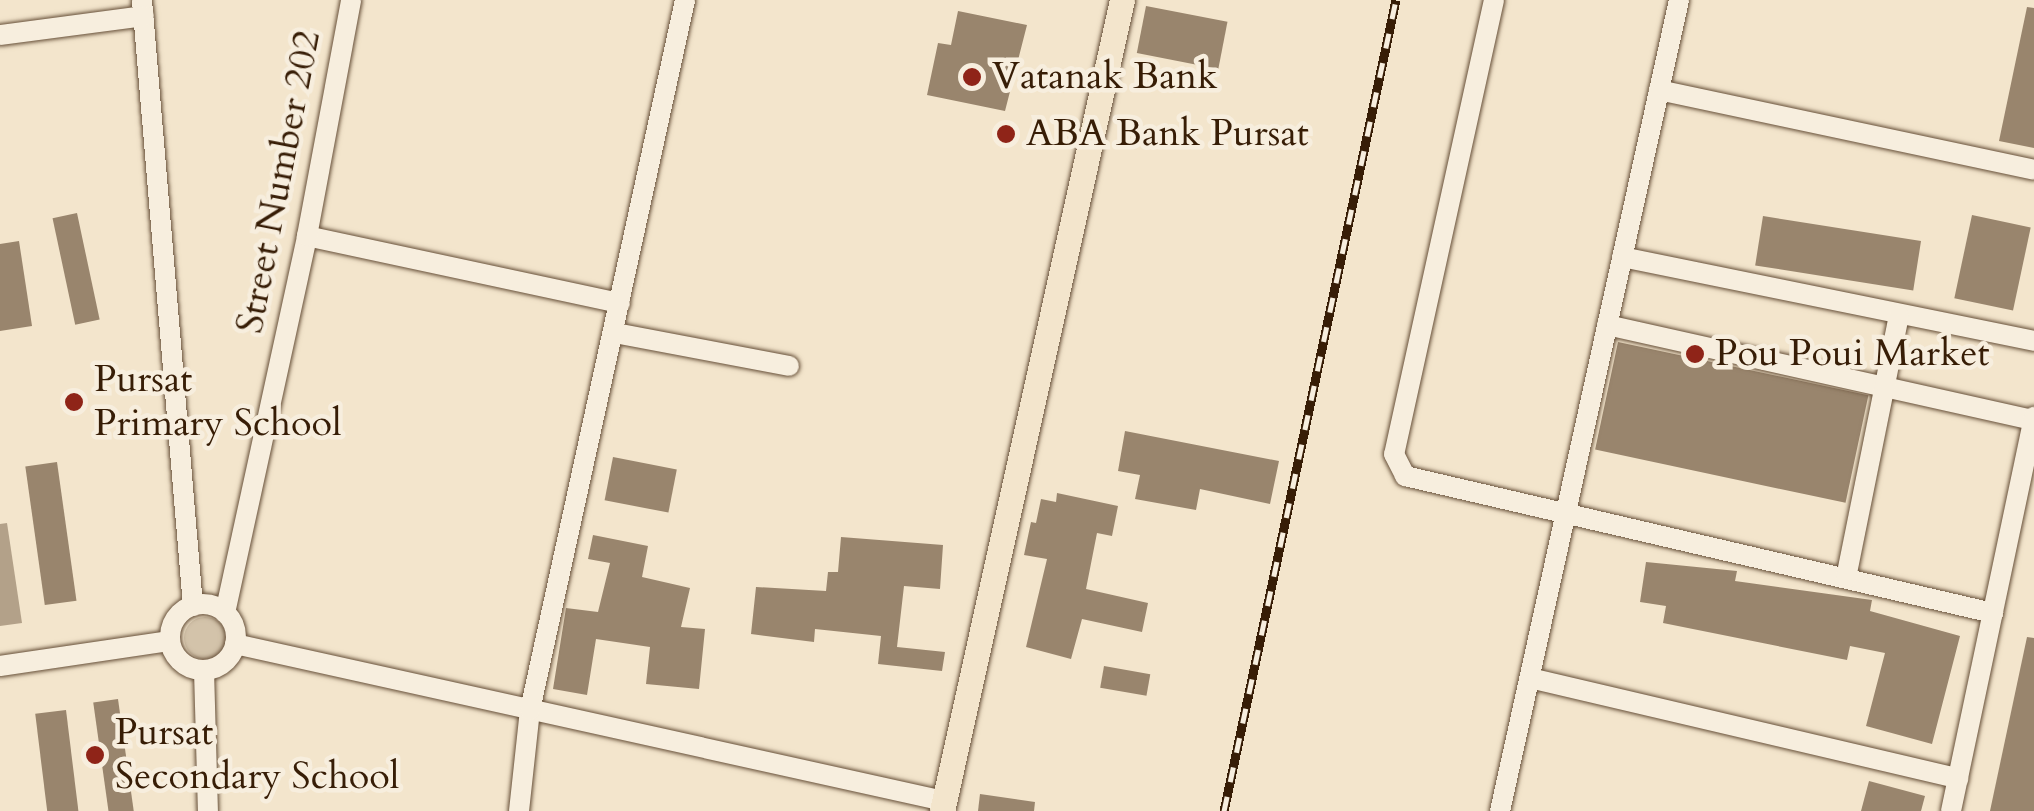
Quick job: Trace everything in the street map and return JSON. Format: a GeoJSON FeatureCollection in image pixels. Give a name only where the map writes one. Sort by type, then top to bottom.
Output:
{"type":"FeatureCollection","features":[{"type":"Feature","properties":{"kind":"main road"},"geometry":{"type":"LineString","coordinates":[[943,806],[1122,0]]}},
{"type":"Feature","properties":{"kind":"street","name":"Street Number 202"},"geometry":{"type":"LineString","coordinates":[[224,613],[308,236],[351,0]]}},
{"type":"Feature","properties":{"kind":"street"},"geometry":{"type":"LineString","coordinates":[[518,811],[530,710],[685,0]]}},
{"type":"Feature","properties":{"kind":"street"},"geometry":{"type":"LineString","coordinates":[[1494,0],[1394,454],[1405,476],[1992,614]]}},
{"type":"Feature","properties":{"kind":"street"},"geometry":{"type":"LineString","coordinates":[[1500,811],[1679,0]]}},
{"type":"Feature","properties":{"kind":"street"},"geometry":{"type":"LineString","coordinates":[[0,35],[143,8],[193,606]]}},
{"type":"Feature","properties":{"kind":"street"},"geometry":{"type":"LineString","coordinates":[[1659,90],[2034,170]]}},
{"type":"Feature","properties":{"kind":"street"},"geometry":{"type":"LineString","coordinates":[[308,236],[620,303]]}},
{"type":"Feature","properties":{"kind":"street"},"geometry":{"type":"LineString","coordinates":[[1622,256],[2034,341]]}},
{"type":"Feature","properties":{"kind":"street"},"geometry":{"type":"LineString","coordinates":[[1846,578],[1899,316]]}},
{"type":"Feature","properties":{"kind":"street"},"geometry":{"type":"LineString","coordinates":[[1607,326],[2034,418],[1951,811]]}},
{"type":"Feature","properties":{"kind":"street"},"geometry":{"type":"LineString","coordinates":[[614,333],[789,366]]}},
{"type":"Feature","properties":{"kind":"street"},"geometry":{"type":"LineString","coordinates":[[193,606],[224,613],[235,644]]}},
{"type":"Feature","properties":{"kind":"street"},"geometry":{"type":"LineString","coordinates":[[193,606],[173,623],[170,641],[178,659],[204,670],[224,662],[235,644]]}},
{"type":"Feature","properties":{"kind":"street"},"geometry":{"type":"LineString","coordinates":[[0,666],[170,641]]}},
{"type":"Feature","properties":{"kind":"street"},"geometry":{"type":"LineString","coordinates":[[235,644],[943,806]]}},
{"type":"Feature","properties":{"kind":"street"},"geometry":{"type":"LineString","coordinates":[[204,670],[208,811]]}},
{"type":"Feature","properties":{"kind":"street"},"geometry":{"type":"LineString","coordinates":[[1530,678],[1958,778]]}},
{"type":"Feature","properties":{"kind":"shaded area"},"geometry":{"type":"Polygon","coordinates":[[[7,523],[22,623],[0,626],[0,524],[7,523]]]}},
{"type":"Feature","properties":{"kind":"shaded area"},"geometry":{"type":"Polygon","coordinates":[[[205,617],[220,623],[226,638],[220,653],[205,659],[190,653],[184,638],[190,623],[205,617]]]}},
{"type":"Feature","properties":{"kind":"building"},"geometry":{"type":"Polygon","coordinates":[[[1146,6],[1227,22],[1218,69],[1137,53],[1146,6]]]}},
{"type":"Feature","properties":{"kind":"building"},"geometry":{"type":"Polygon","coordinates":[[[2027,7],[2034,8],[2034,148],[1999,141],[2027,7]]]}},
{"type":"Feature","properties":{"kind":"building","name":"Vatanak Bank"},"geometry":{"type":"Polygon","coordinates":[[[958,11],[1027,25],[1005,111],[927,95],[938,43],[951,45],[958,11]]]}},
{"type":"Feature","properties":{"kind":"building"},"geometry":{"type":"Polygon","coordinates":[[[77,213],[100,320],[75,325],[53,218],[77,213]]]}},
{"type":"Feature","properties":{"kind":"building"},"geometry":{"type":"Polygon","coordinates":[[[1972,215],[2031,227],[2013,311],[1954,298],[1972,215]]]}},
{"type":"Feature","properties":{"kind":"building"},"geometry":{"type":"Polygon","coordinates":[[[1763,216],[1921,241],[1913,290],[1755,265],[1763,216]]]}},
{"type":"Feature","properties":{"kind":"building"},"geometry":{"type":"Polygon","coordinates":[[[19,241],[32,326],[0,331],[0,244],[19,241]]]}},
{"type":"Feature","properties":{"kind":"building"},"geometry":{"type":"Polygon","coordinates":[[[1618,342],[1868,395],[1846,503],[1595,450],[1618,342]]]}},
{"type":"Feature","properties":{"kind":"building"},"geometry":{"type":"Polygon","coordinates":[[[1125,431],[1279,461],[1270,504],[1200,489],[1196,510],[1135,499],[1140,475],[1118,471],[1125,431]]]}},
{"type":"Feature","properties":{"kind":"building"},"geometry":{"type":"Polygon","coordinates":[[[613,457],[677,469],[668,513],[605,500],[613,457]]]}},
{"type":"Feature","properties":{"kind":"building"},"geometry":{"type":"Polygon","coordinates":[[[57,462],[76,601],[45,605],[25,466],[57,462]]]}},
{"type":"Feature","properties":{"kind":"building"},"geometry":{"type":"Polygon","coordinates":[[[1057,493],[1118,506],[1112,536],[1097,533],[1086,589],[1148,603],[1142,632],[1082,619],[1071,659],[1026,647],[1047,559],[1024,555],[1041,499],[1056,502],[1057,493]]]}},
{"type":"Feature","properties":{"kind":"building"},"geometry":{"type":"Polygon","coordinates":[[[593,535],[648,546],[642,577],[690,588],[681,627],[705,629],[699,689],[646,684],[650,647],[596,639],[587,695],[553,689],[566,608],[598,612],[610,563],[588,559],[593,535]]]}},
{"type":"Feature","properties":{"kind":"building"},"geometry":{"type":"Polygon","coordinates":[[[841,537],[943,545],[940,589],[904,586],[897,647],[945,652],[942,671],[878,664],[881,636],[815,629],[814,642],[751,634],[756,587],[826,591],[828,572],[838,572],[841,537]]]}},
{"type":"Feature","properties":{"kind":"building"},"geometry":{"type":"Polygon","coordinates":[[[1646,562],[1737,571],[1735,581],[1872,600],[1870,611],[1960,636],[1932,744],[1866,726],[1885,653],[1850,646],[1847,660],[1663,623],[1666,606],[1640,602],[1646,562]]]}},
{"type":"Feature","properties":{"kind":"building"},"geometry":{"type":"Polygon","coordinates":[[[2027,637],[2034,638],[2034,811],[1990,811],[2027,637]]]}},
{"type":"Feature","properties":{"kind":"building"},"geometry":{"type":"Polygon","coordinates":[[[1104,666],[1150,674],[1146,696],[1100,688],[1104,666]]]}},
{"type":"Feature","properties":{"kind":"building"},"geometry":{"type":"Polygon","coordinates":[[[118,699],[134,811],[108,811],[93,702],[118,699]]]}},
{"type":"Feature","properties":{"kind":"building"},"geometry":{"type":"Polygon","coordinates":[[[66,710],[78,811],[47,811],[35,714],[66,710]]]}},
{"type":"Feature","properties":{"kind":"building"},"geometry":{"type":"Polygon","coordinates":[[[1869,781],[1925,796],[1921,811],[1861,811],[1869,781]]]}},
{"type":"Feature","properties":{"kind":"building"},"geometry":{"type":"Polygon","coordinates":[[[980,794],[1035,802],[1034,811],[978,811],[980,794]]]}},
{"type":"Feature","properties":{"kind":"railway"},"geometry":{"type":"LineString","coordinates":[[1224,811],[1396,0]]}},
{"type":"Feature","properties":{"kind":"place","name":"Vatanak Bank"},"geometry":{"type":"Point","coordinates":[972,77]}},
{"type":"Feature","properties":{"kind":"place","name":"ABA Bank Pursat"},"geometry":{"type":"Point","coordinates":[1006,134]}},
{"type":"Feature","properties":{"kind":"place","name":"Pou Poui Market"},"geometry":{"type":"Point","coordinates":[1695,354]}},
{"type":"Feature","properties":{"kind":"place","name":"Pursat Primary School"},"geometry":{"type":"Point","coordinates":[74,402]}},
{"type":"Feature","properties":{"kind":"place","name":"Pursat Secondary School"},"geometry":{"type":"Point","coordinates":[95,755]}}]}
